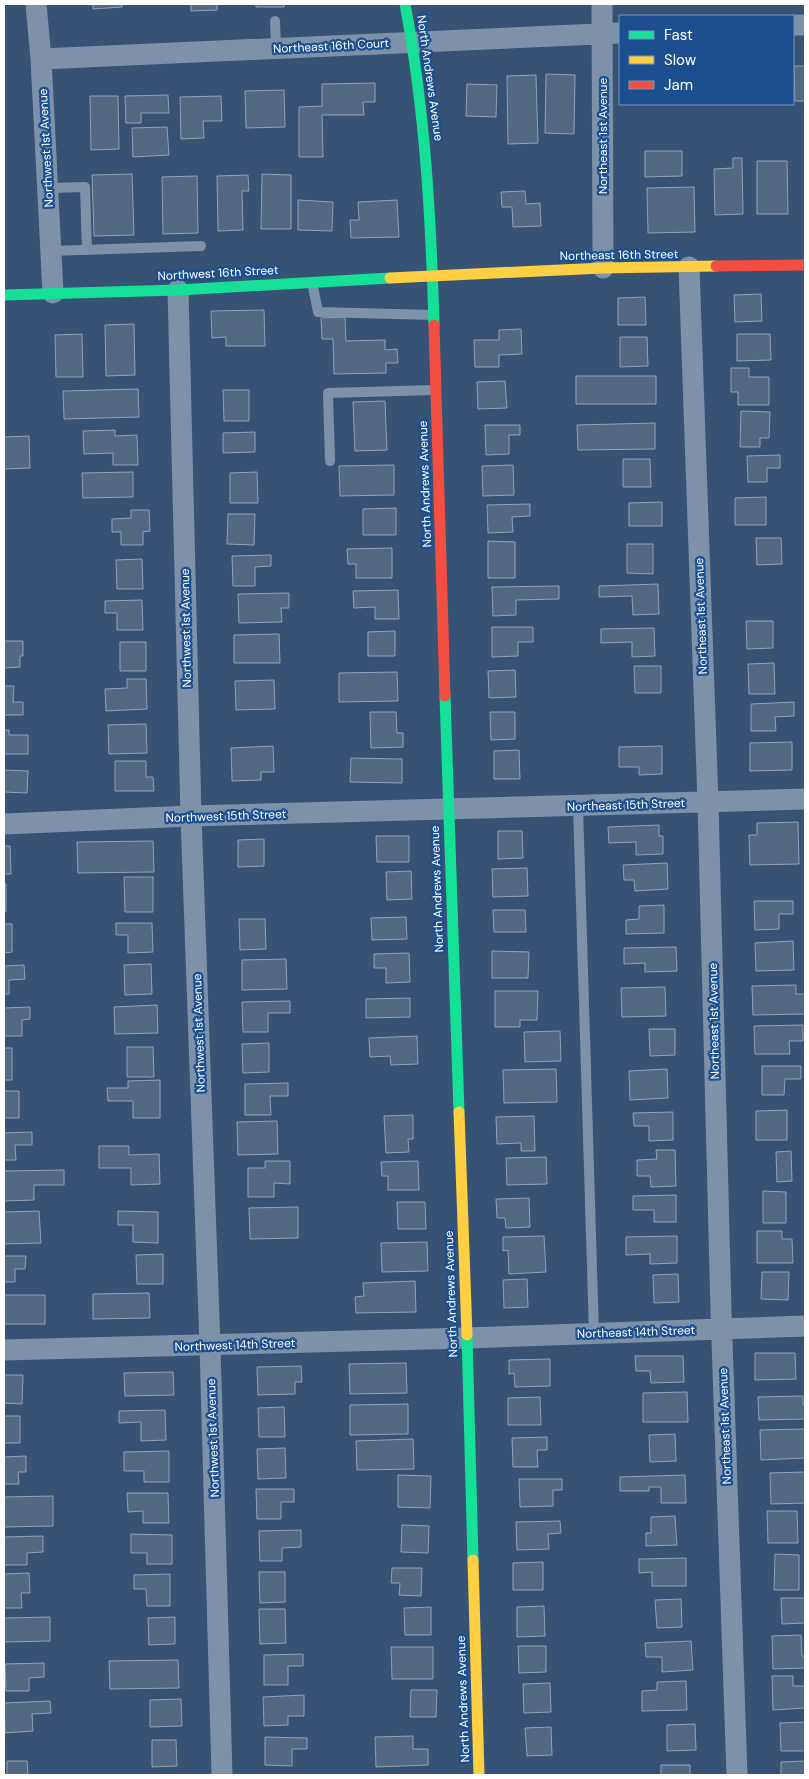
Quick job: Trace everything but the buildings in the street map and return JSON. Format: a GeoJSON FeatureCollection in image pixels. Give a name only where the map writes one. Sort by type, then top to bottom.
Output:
{"type":"FeatureCollection","features":[{"type":"Feature","properties":{"kind":"main road","name":"North Andrews Avenue"},"geometry":{"type":"LineString","coordinates":[[405,4],[412,42],[425,144],[433,275],[479,1775]]}},
{"type":"Feature","properties":{"kind":"main road","name":"Northeast 16th Street"},"geometry":{"type":"LineString","coordinates":[[433,275],[603,268],[805,265]]}},
{"type":"Feature","properties":{"kind":"main road","name":"Northwest 16th Street"},"geometry":{"type":"LineString","coordinates":[[4,295],[178,290],[433,275]]}},
{"type":"Feature","properties":{"kind":"street","name":"Northwest 1st Avenue"},"geometry":{"type":"LineString","coordinates":[[36,4],[41,59],[53,293]]}},
{"type":"Feature","properties":{"kind":"street","name":"Northeast 1st Avenue"},"geometry":{"type":"LineString","coordinates":[[602,4],[611,34],[603,268]]}},
{"type":"Feature","properties":{"kind":"street","name":"Northeast 16th Court"},"geometry":{"type":"LineString","coordinates":[[41,59],[611,34]]}},
{"type":"Feature","properties":{"kind":"street","name":"Northeast 1st Avenue"},"geometry":{"type":"LineString","coordinates":[[688,267],[708,802],[722,1329],[737,1775]]}},
{"type":"Feature","properties":{"kind":"street","name":"Northwest 1st Avenue"},"geometry":{"type":"LineString","coordinates":[[178,290],[191,816],[210,1346],[222,1775]]}},
{"type":"Feature","properties":{"kind":"street","name":"Northeast 15th Street"},"geometry":{"type":"LineString","coordinates":[[448,810],[805,799]]}},
{"type":"Feature","properties":{"kind":"street","name":"Northwest 15th Street"},"geometry":{"type":"LineString","coordinates":[[4,824],[191,816],[448,810]]}},
{"type":"Feature","properties":{"kind":"street","name":"Northeast 14th Street"},"geometry":{"type":"LineString","coordinates":[[467,1338],[805,1326]]}},
{"type":"Feature","properties":{"kind":"street","name":"Northwest 14th Street"},"geometry":{"type":"LineString","coordinates":[[4,1350],[467,1338]]}},
{"type":"Feature","properties":{"kind":"lane"},"geometry":{"type":"LineString","coordinates":[[275,21],[276,48]]}},
{"type":"Feature","properties":{"kind":"lane"},"geometry":{"type":"LineString","coordinates":[[48,188],[84,187],[87,250]]}},
{"type":"Feature","properties":{"kind":"lane"},"geometry":{"type":"LineString","coordinates":[[51,251],[201,246]]}},
{"type":"Feature","properties":{"kind":"lane"},"geometry":{"type":"LineString","coordinates":[[312,282],[318,312],[434,315]]}},
{"type":"Feature","properties":{"kind":"lane"},"geometry":{"type":"LineString","coordinates":[[330,461],[328,393],[436,390]]}},
{"type":"Feature","properties":{"kind":"lane"},"geometry":{"type":"LineString","coordinates":[[578,806],[594,1334]]}},
{"type":"Feature","properties":{"kind":"traffic: fast"},"geometry":{"type":"LineString","coordinates":[[405,4],[418,84],[426,164],[434,325]]}},
{"type":"Feature","properties":{"kind":"traffic: fast"},"geometry":{"type":"LineString","coordinates":[[4,295],[178,290],[390,278]]}},
{"type":"Feature","properties":{"kind":"traffic: fast"},"geometry":{"type":"LineString","coordinates":[[445,696],[459,1112]]}},
{"type":"Feature","properties":{"kind":"traffic: fast"},"geometry":{"type":"LineString","coordinates":[[467,1335],[473,1560]]}},
{"type":"Feature","properties":{"kind":"traffic: slow"},"geometry":{"type":"LineString","coordinates":[[390,278],[603,268],[716,266]]}},
{"type":"Feature","properties":{"kind":"traffic: slow"},"geometry":{"type":"LineString","coordinates":[[459,1112],[467,1335]]}},
{"type":"Feature","properties":{"kind":"traffic: slow"},"geometry":{"type":"LineString","coordinates":[[473,1560],[479,1775]]}},
{"type":"Feature","properties":{"kind":"traffic: jam"},"geometry":{"type":"LineString","coordinates":[[716,266],[805,265]]}},
{"type":"Feature","properties":{"kind":"traffic: jam"},"geometry":{"type":"LineString","coordinates":[[434,325],[445,696]]}}]}
